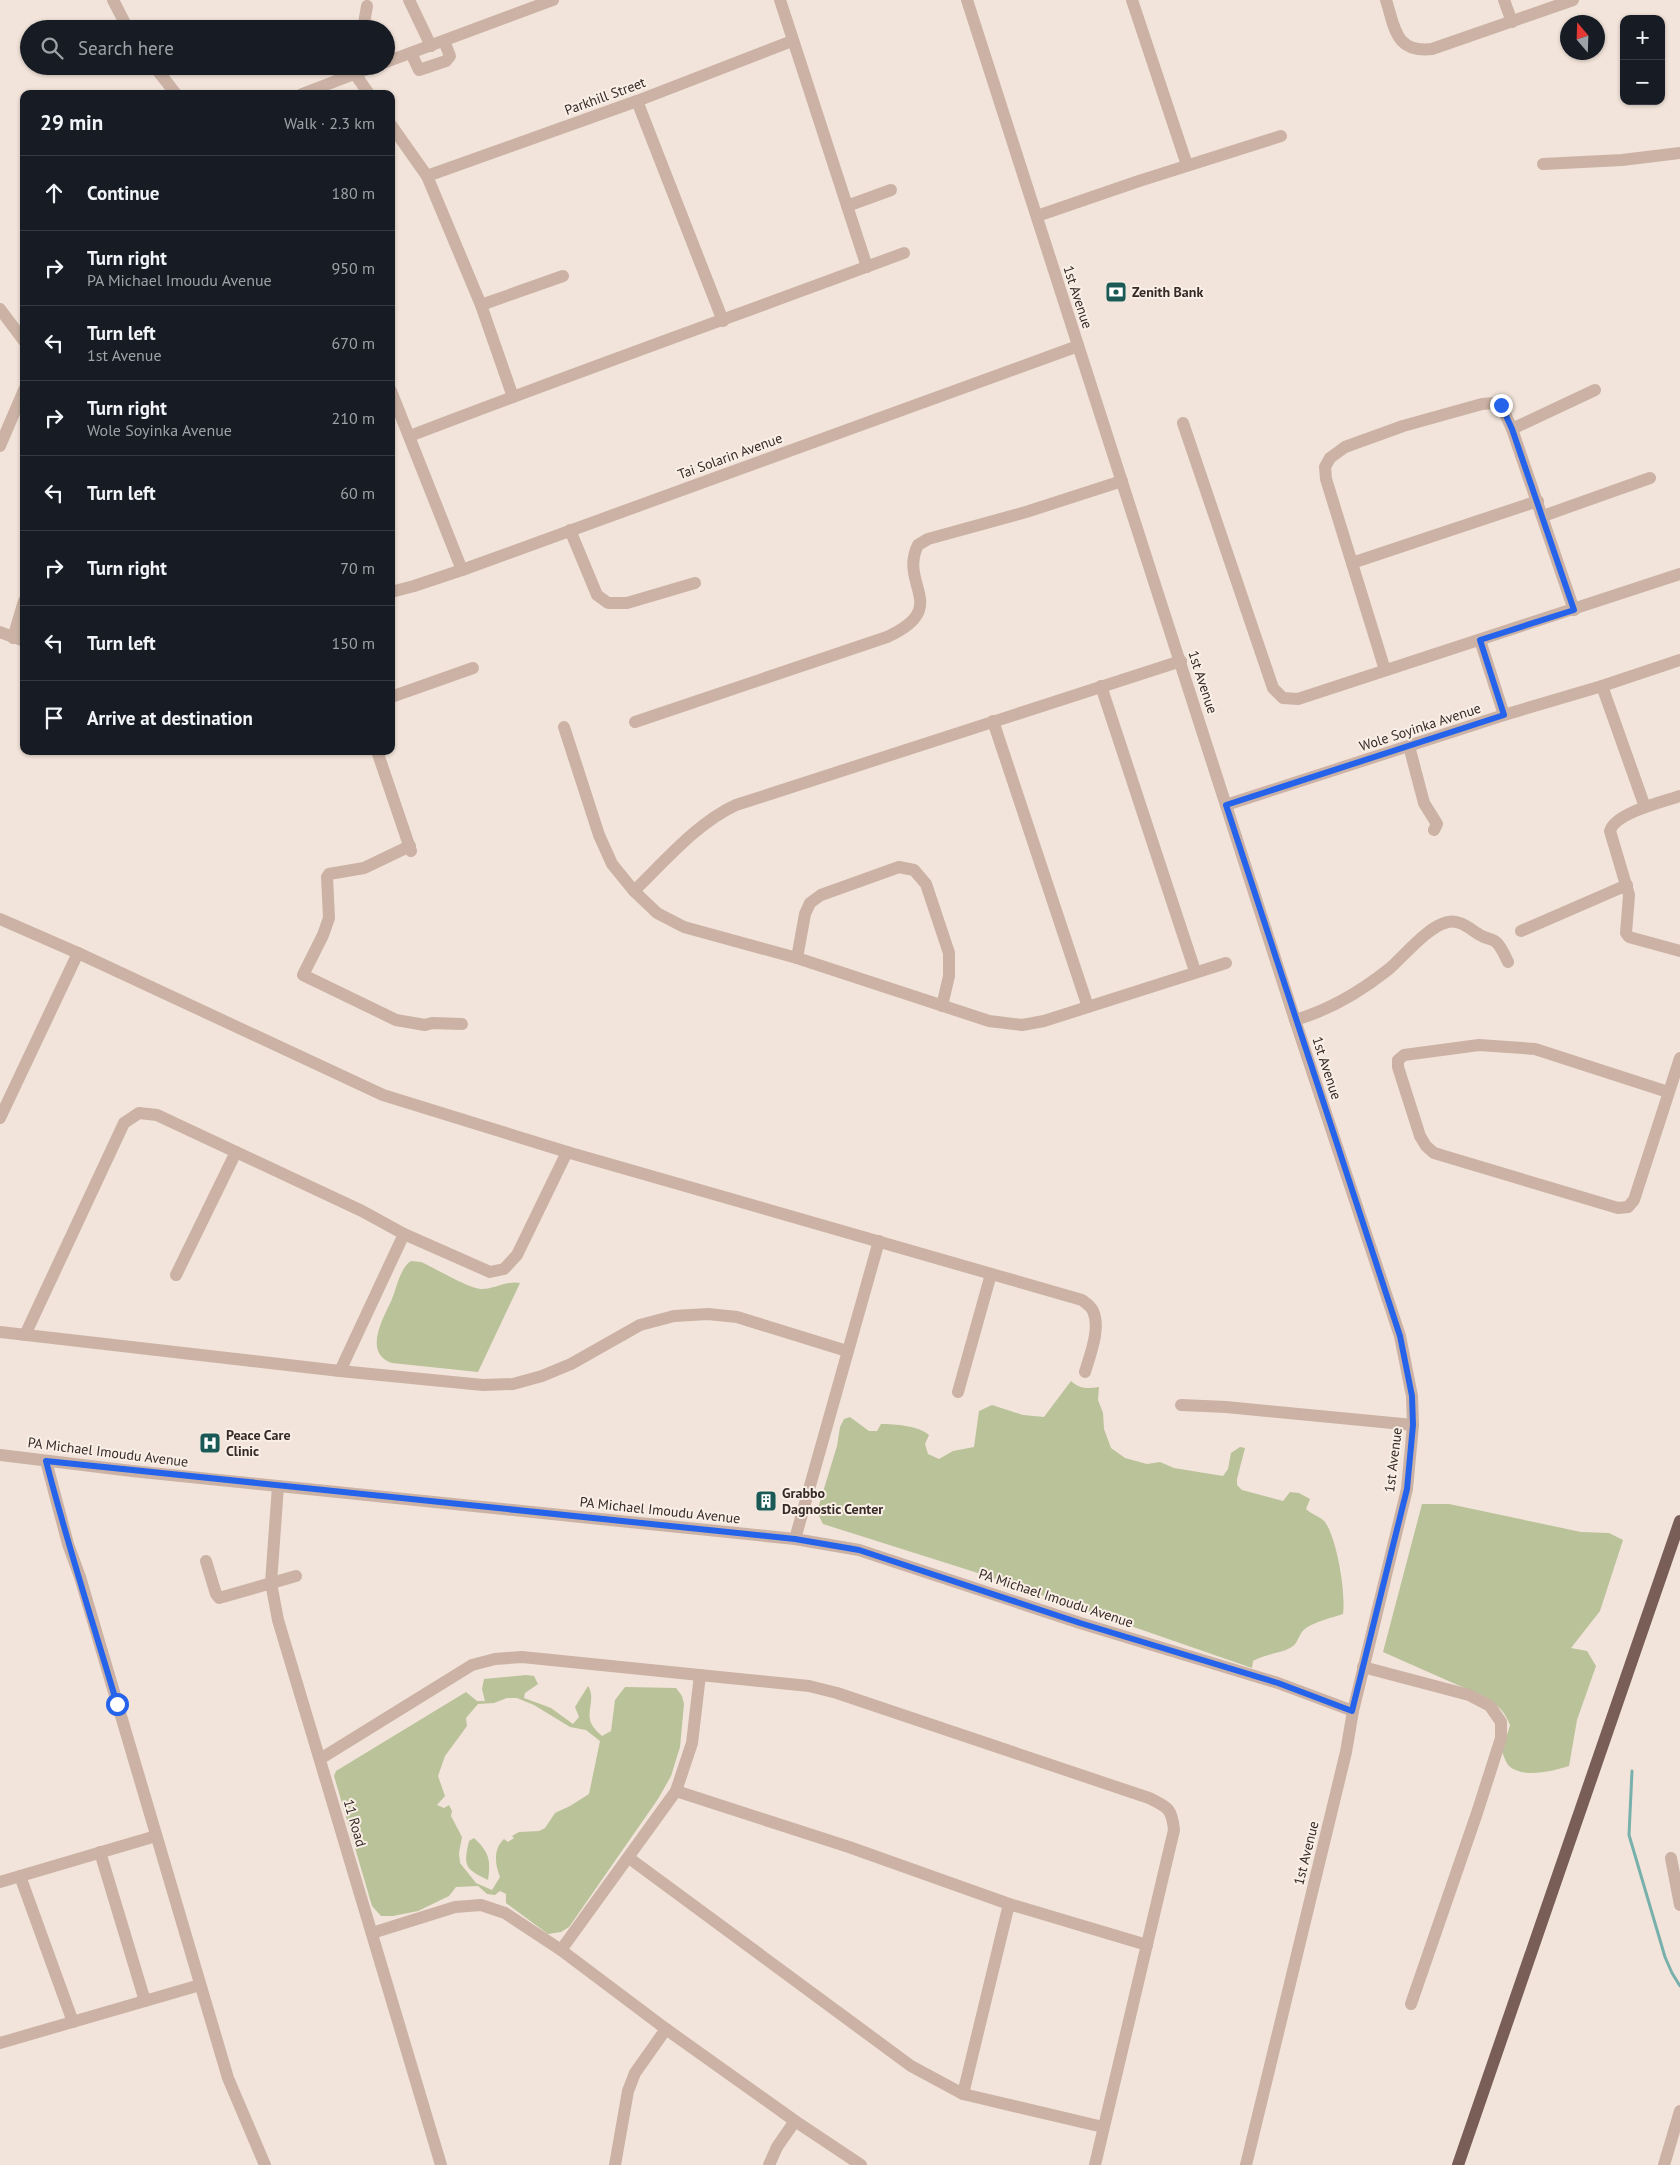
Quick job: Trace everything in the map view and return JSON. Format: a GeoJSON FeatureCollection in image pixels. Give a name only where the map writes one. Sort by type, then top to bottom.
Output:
{"type":"FeatureCollection","features":[{"type":"Feature","properties":{"kind":"main road"},"geometry":{"type":"LineString","coordinates":[[1458,2165],[1680,1520]]}},
{"type":"Feature","properties":{"kind":"street"},"geometry":{"type":"LineString","coordinates":[[113,0],[123,20]]}},
{"type":"Feature","properties":{"kind":"street"},"geometry":{"type":"LineString","coordinates":[[410,0],[431,46]]}},
{"type":"Feature","properties":{"kind":"street"},"geometry":{"type":"LineString","coordinates":[[780,0],[867,267]]}},
{"type":"Feature","properties":{"kind":"street","name":"1st Avenue"},"geometry":{"type":"LineString","coordinates":[[967,0],[1295,1020],[1400,1336],[1412,1396],[1413,1425],[1407,1489],[1352,1711],[1346,1752],[1246,2165]]}},
{"type":"Feature","properties":{"kind":"street"},"geometry":{"type":"LineString","coordinates":[[1132,0],[1187,165]]}},
{"type":"Feature","properties":{"kind":"street"},"geometry":{"type":"LineString","coordinates":[[1386,0],[1400,41],[1418,51],[1432,49],[1574,0]]}},
{"type":"Feature","properties":{"kind":"street"},"geometry":{"type":"LineString","coordinates":[[1504,0],[1512,22]]}},
{"type":"Feature","properties":{"kind":"street"},"geometry":{"type":"LineString","coordinates":[[395,59],[545,1]]}},
{"type":"Feature","properties":{"kind":"street"},"geometry":{"type":"LineString","coordinates":[[365,20],[367,6]]}},
{"type":"Feature","properties":{"kind":"street"},"geometry":{"type":"LineString","coordinates":[[411,53],[419,70],[446,61],[450,56],[444,41]]}},
{"type":"Feature","properties":{"kind":"street","name":"Parkhill Street"},"geometry":{"type":"LineString","coordinates":[[428,176],[636,101],[792,41]]}},
{"type":"Feature","properties":{"kind":"street"},"geometry":{"type":"LineString","coordinates":[[161,75],[173,90]]}},
{"type":"Feature","properties":{"kind":"street"},"geometry":{"type":"LineString","coordinates":[[313,90],[352,75]]}},
{"type":"Feature","properties":{"kind":"street"},"geometry":{"type":"LineString","coordinates":[[356,75],[366,90]]}},
{"type":"Feature","properties":{"kind":"street"},"geometry":{"type":"LineString","coordinates":[[636,101],[723,321]]}},
{"type":"Feature","properties":{"kind":"street"},"geometry":{"type":"LineString","coordinates":[[395,131],[428,176],[481,305],[513,397]]}},
{"type":"Feature","properties":{"kind":"street"},"geometry":{"type":"LineString","coordinates":[[1036,216],[1187,165],[1281,136]]}},
{"type":"Feature","properties":{"kind":"street"},"geometry":{"type":"LineString","coordinates":[[1543,164],[1622,160],[1680,153]]}},
{"type":"Feature","properties":{"kind":"street"},"geometry":{"type":"LineString","coordinates":[[847,206],[891,190]]}},
{"type":"Feature","properties":{"kind":"street"},"geometry":{"type":"LineString","coordinates":[[410,436],[904,253]]}},
{"type":"Feature","properties":{"kind":"street"},"geometry":{"type":"LineString","coordinates":[[481,305],[563,276]]}},
{"type":"Feature","properties":{"kind":"street"},"geometry":{"type":"LineString","coordinates":[[0,309],[20,336]]}},
{"type":"Feature","properties":{"kind":"street","name":"Tai Solarin Avenue"},"geometry":{"type":"LineString","coordinates":[[395,591],[462,570],[1078,346]]}},
{"type":"Feature","properties":{"kind":"street"},"geometry":{"type":"LineString","coordinates":[[1512,429],[1595,390]]}},
{"type":"Feature","properties":{"kind":"street"},"geometry":{"type":"LineString","coordinates":[[0,446],[20,399]]}},
{"type":"Feature","properties":{"kind":"street"},"geometry":{"type":"LineString","coordinates":[[395,400],[462,570]]}},
{"type":"Feature","properties":{"kind":"street"},"geometry":{"type":"LineString","coordinates":[[1385,670],[1326,479],[1325,467],[1330,458],[1345,447],[1398,427],[1482,404],[1494,402],[1501,405],[1512,429],[1538,501],[1574,610]]}},
{"type":"Feature","properties":{"kind":"street"},"geometry":{"type":"LineString","coordinates":[[1182,423],[1273,688],[1282,698],[1298,699],[1680,574]]}},
{"type":"Feature","properties":{"kind":"street"},"geometry":{"type":"LineString","coordinates":[[1543,516],[1650,478]]}},
{"type":"Feature","properties":{"kind":"street"},"geometry":{"type":"LineString","coordinates":[[635,722],[887,637],[901,630],[916,616],[921,602],[913,561],[918,545],[928,538],[1026,512],[1122,481]]}},
{"type":"Feature","properties":{"kind":"street"},"geometry":{"type":"LineString","coordinates":[[1352,563],[1538,501]]}},
{"type":"Feature","properties":{"kind":"street"},"geometry":{"type":"LineString","coordinates":[[570,530],[597,595],[608,603],[627,603],[695,583]]}},
{"type":"Feature","properties":{"kind":"street"},"geometry":{"type":"LineString","coordinates":[[0,632],[18,640],[20,627]]}},
{"type":"Feature","properties":{"kind":"street"},"geometry":{"type":"LineString","coordinates":[[1480,640],[1504,715]]}},
{"type":"Feature","properties":{"kind":"street","name":"Wole Soyinka Avenue"},"geometry":{"type":"LineString","coordinates":[[1226,805],[1680,660]]}},
{"type":"Feature","properties":{"kind":"street"},"geometry":{"type":"LineString","coordinates":[[634,891],[705,823],[720,812],[736,805],[1181,661]]}},
{"type":"Feature","properties":{"kind":"street"},"geometry":{"type":"LineString","coordinates":[[395,697],[473,668]]}},
{"type":"Feature","properties":{"kind":"street"},"geometry":{"type":"LineString","coordinates":[[1101,686],[1196,971]]}},
{"type":"Feature","properties":{"kind":"street"},"geometry":{"type":"LineString","coordinates":[[1602,686],[1645,807]]}},
{"type":"Feature","properties":{"kind":"street"},"geometry":{"type":"LineString","coordinates":[[993,721],[1088,1007]]}},
{"type":"Feature","properties":{"kind":"street"},"geometry":{"type":"LineString","coordinates":[[564,727],[599,835],[612,864],[634,891],[657,914],[684,927],[797,958],[989,1021],[1022,1025],[1044,1021],[1226,962]]}},
{"type":"Feature","properties":{"kind":"street"},"geometry":{"type":"LineString","coordinates":[[1409,746],[1424,803],[1437,824],[1434,830]]}},
{"type":"Feature","properties":{"kind":"street"},"geometry":{"type":"LineString","coordinates":[[379,755],[410,848],[364,868],[329,874],[327,877],[329,918],[323,935],[303,975],[396,1020],[425,1025],[432,1023],[462,1024]]}},
{"type":"Feature","properties":{"kind":"street"},"geometry":{"type":"LineString","coordinates":[[1680,796],[1645,807],[1617,820],[1612,825],[1610,832],[1629,895],[1626,928],[1629,937],[1680,951]]}},
{"type":"Feature","properties":{"kind":"street"},"geometry":{"type":"LineString","coordinates":[[797,958],[805,914],[810,903],[822,895],[898,867],[914,870],[926,884],[949,953],[949,976],[942,1006]]}},
{"type":"Feature","properties":{"kind":"street"},"geometry":{"type":"LineString","coordinates":[[1521,931],[1627,885]]}},
{"type":"Feature","properties":{"kind":"street"},"geometry":{"type":"LineString","coordinates":[[0,919],[78,953],[383,1095],[567,1152],[1082,1300],[1093,1309],[1096,1320],[1094,1339],[1085,1372]]}},
{"type":"Feature","properties":{"kind":"street"},"geometry":{"type":"LineString","coordinates":[[1295,1020],[1336,1005],[1390,968],[1410,948],[1439,926],[1448,922],[1457,921],[1497,943],[1508,962]]}},
{"type":"Feature","properties":{"kind":"street"},"geometry":{"type":"LineString","coordinates":[[0,1118],[78,953]]}},
{"type":"Feature","properties":{"kind":"street"},"geometry":{"type":"LineString","coordinates":[[1668,1092],[1535,1049],[1479,1045],[1404,1055],[1398,1060],[1398,1067],[1420,1136],[1426,1146],[1434,1153],[1618,1208],[1628,1207],[1634,1200],[1680,1058]]}},
{"type":"Feature","properties":{"kind":"street"},"geometry":{"type":"LineString","coordinates":[[25,1335],[124,1123],[139,1113],[157,1115],[362,1211],[404,1234],[490,1272],[504,1269],[517,1255],[567,1152]]}},
{"type":"Feature","properties":{"kind":"street"},"geometry":{"type":"LineString","coordinates":[[176,1275],[236,1152]]}},
{"type":"Feature","properties":{"kind":"street"},"geometry":{"type":"LineString","coordinates":[[340,1371],[404,1234]]}},
{"type":"Feature","properties":{"kind":"street"},"geometry":{"type":"LineString","coordinates":[[795,1539],[879,1241]]}},
{"type":"Feature","properties":{"kind":"street"},"geometry":{"type":"LineString","coordinates":[[958,1392],[991,1274]]}},
{"type":"Feature","properties":{"kind":"street"},"geometry":{"type":"LineString","coordinates":[[0,1332],[340,1371],[483,1385],[513,1384],[542,1376],[571,1364],[605,1343],[640,1325],[674,1316],[708,1314],[737,1317],[848,1350]]}},
{"type":"Feature","properties":{"kind":"street"},"geometry":{"type":"LineString","coordinates":[[1181,1405],[1226,1407],[1413,1425]]}},
{"type":"Feature","properties":{"kind":"street","name":"PA Michael Imoudu Avenue"},"geometry":{"type":"LineString","coordinates":[[0,1455],[278,1486],[795,1539],[859,1550],[1080,1623],[1278,1683],[1352,1711]]}},
{"type":"Feature","properties":{"kind":"street"},"geometry":{"type":"LineString","coordinates":[[46,1461],[68,1544],[80,1577],[228,2078],[265,2165]]}},
{"type":"Feature","properties":{"kind":"street","name":"11 Road"},"geometry":{"type":"LineString","coordinates":[[278,1486],[270,1583],[278,1620],[441,2165]]}},
{"type":"Feature","properties":{"kind":"street"},"geometry":{"type":"LineString","coordinates":[[206,1561],[216,1594],[219,1598],[296,1576]]}},
{"type":"Feature","properties":{"kind":"street"},"geometry":{"type":"LineString","coordinates":[[320,1759],[472,1665],[495,1659],[522,1657],[810,1686],[837,1693],[1140,1795],[1166,1806],[1172,1815],[1174,1830],[1095,2165]]}},
{"type":"Feature","properties":{"kind":"street"},"geometry":{"type":"LineString","coordinates":[[1363,1667],[1469,1696],[1490,1706],[1501,1722],[1501,1738],[1411,2004]]}},
{"type":"Feature","properties":{"kind":"street"},"geometry":{"type":"LineString","coordinates":[[561,1950],[676,1791],[692,1743],[700,1674]]}},
{"type":"Feature","properties":{"kind":"street"},"geometry":{"type":"LineString","coordinates":[[676,1791],[849,1847],[1009,1904],[1147,1945]]}},
{"type":"Feature","properties":{"kind":"street"},"geometry":{"type":"LineString","coordinates":[[0,1882],[156,1836]]}},
{"type":"Feature","properties":{"kind":"street"},"geometry":{"type":"LineString","coordinates":[[100,1852],[145,2001]]}},
{"type":"Feature","properties":{"kind":"street"},"geometry":{"type":"LineString","coordinates":[[629,1858],[912,2066],[963,2094],[1103,2126]]}},
{"type":"Feature","properties":{"kind":"street"},"geometry":{"type":"LineString","coordinates":[[1671,1858],[1680,1905]]}},
{"type":"Feature","properties":{"kind":"street"},"geometry":{"type":"LineString","coordinates":[[20,1876],[73,2022]]}},
{"type":"Feature","properties":{"kind":"street"},"geometry":{"type":"LineString","coordinates":[[963,2094],[1009,1904]]}},
{"type":"Feature","properties":{"kind":"street"},"geometry":{"type":"LineString","coordinates":[[372,1933],[455,1907],[481,1905],[505,1913],[561,1950],[666,2029],[795,2121],[861,2165]]}},
{"type":"Feature","properties":{"kind":"street"},"geometry":{"type":"LineString","coordinates":[[0,2043],[200,1985]]}},
{"type":"Feature","properties":{"kind":"street"},"geometry":{"type":"LineString","coordinates":[[615,2165],[628,2091],[635,2073],[666,2029]]}},
{"type":"Feature","properties":{"kind":"street"},"geometry":{"type":"LineString","coordinates":[[1664,2165],[1680,2111]]}},
{"type":"Feature","properties":{"kind":"street"},"geometry":{"type":"LineString","coordinates":[[769,2165],[777,2146],[795,2121]]}},
{"type":"Feature","properties":{"kind":"green space"},"geometry":{"type":"Polygon","coordinates":[[[411,1261],[421,1262],[476,1288],[487,1289],[515,1282],[520,1283],[478,1372],[392,1363],[383,1358],[378,1351],[378,1334],[381,1325],[401,1273],[411,1261]]]}},
{"type":"Feature","properties":{"kind":"green space"},"geometry":{"type":"Polygon","coordinates":[[[1071,1381],[1077,1386],[1084,1388],[1099,1387],[1098,1400],[1103,1413],[1104,1429],[1111,1448],[1125,1458],[1147,1464],[1160,1462],[1174,1468],[1223,1476],[1228,1469],[1231,1453],[1240,1447],[1245,1448],[1237,1479],[1237,1485],[1242,1490],[1283,1501],[1290,1492],[1299,1493],[1310,1499],[1306,1509],[1325,1522],[1337,1553],[1342,1580],[1343,1614],[1306,1628],[1293,1646],[1253,1661],[1252,1668],[981,1574],[823,1524],[819,1516],[819,1505],[837,1446],[840,1427],[844,1419],[850,1417],[869,1431],[877,1431],[881,1424],[920,1429],[929,1435],[925,1444],[928,1454],[939,1459],[953,1451],[974,1447],[979,1411],[992,1405],[1023,1415],[1044,1417],[1071,1381]]]}},
{"type":"Feature","properties":{"kind":"green space"},"geometry":{"type":"Polygon","coordinates":[[[1422,1504],[1449,1504],[1581,1532],[1609,1533],[1623,1540],[1600,1611],[1571,1648],[1587,1651],[1596,1666],[1577,1720],[1569,1766],[1539,1773],[1515,1770],[1508,1765],[1502,1752],[1510,1725],[1498,1706],[1487,1698],[1383,1652],[1422,1504]]]}},
{"type":"Feature","properties":{"kind":"green space"},"geometry":{"type":"Polygon","coordinates":[[[534,1676],[538,1684],[525,1693],[524,1698],[551,1708],[573,1724],[579,1717],[575,1707],[588,1686],[591,1695],[591,1723],[602,1736],[611,1731],[615,1700],[625,1687],[676,1688],[682,1696],[684,1704],[680,1747],[671,1776],[658,1799],[569,1927],[561,1932],[548,1934],[506,1903],[506,1894],[500,1891],[495,1895],[487,1894],[478,1886],[456,1887],[449,1896],[418,1911],[393,1916],[381,1916],[372,1906],[334,1776],[336,1771],[466,1692],[477,1701],[485,1701],[482,1689],[484,1679],[534,1676]],[[507,1698],[494,1703],[478,1704],[466,1718],[467,1726],[445,1756],[438,1776],[445,1796],[437,1805],[444,1808],[449,1805],[452,1811],[451,1816],[462,1837],[459,1853],[460,1863],[476,1883],[492,1890],[500,1877],[496,1857],[498,1847],[504,1839],[508,1842],[514,1838],[512,1836],[519,1832],[539,1831],[545,1828],[555,1813],[589,1794],[600,1741],[586,1730],[570,1727],[534,1705],[517,1698],[507,1698]]]}},
{"type":"Feature","properties":{"kind":"green space"},"geometry":{"type":"Polygon","coordinates":[[[474,1838],[488,1857],[488,1880],[474,1873],[466,1861],[469,1841],[474,1838]]]}},
{"type":"Feature","properties":{"kind":"waterway"},"geometry":{"type":"LineString","coordinates":[[1632,1771],[1629,1835],[1665,1957],[1680,1986]]}},
{"type":"Feature","properties":{"kind":"place","name":"Zenith Bank"},"geometry":{"type":"Point","coordinates":[1116,292]}},
{"type":"Feature","properties":{"kind":"place","name":"Peace Care Clinic"},"geometry":{"type":"Point","coordinates":[210,1443]}},
{"type":"Feature","properties":{"kind":"place","name":"Grabbo Dagnostic Center"},"geometry":{"type":"Point","coordinates":[766,1501]}},
{"type":"Feature","properties":{"kind":"route"},"geometry":{"type":"LineString","coordinates":[[117,1704],[80,1577],[68,1544],[46,1461],[795,1539],[859,1550],[1080,1623],[1278,1683],[1352,1711],[1407,1489],[1413,1425],[1412,1396],[1400,1336],[1226,805],[1504,715],[1480,640],[1574,610],[1538,501],[1508,418],[1501,405]]}}]}
